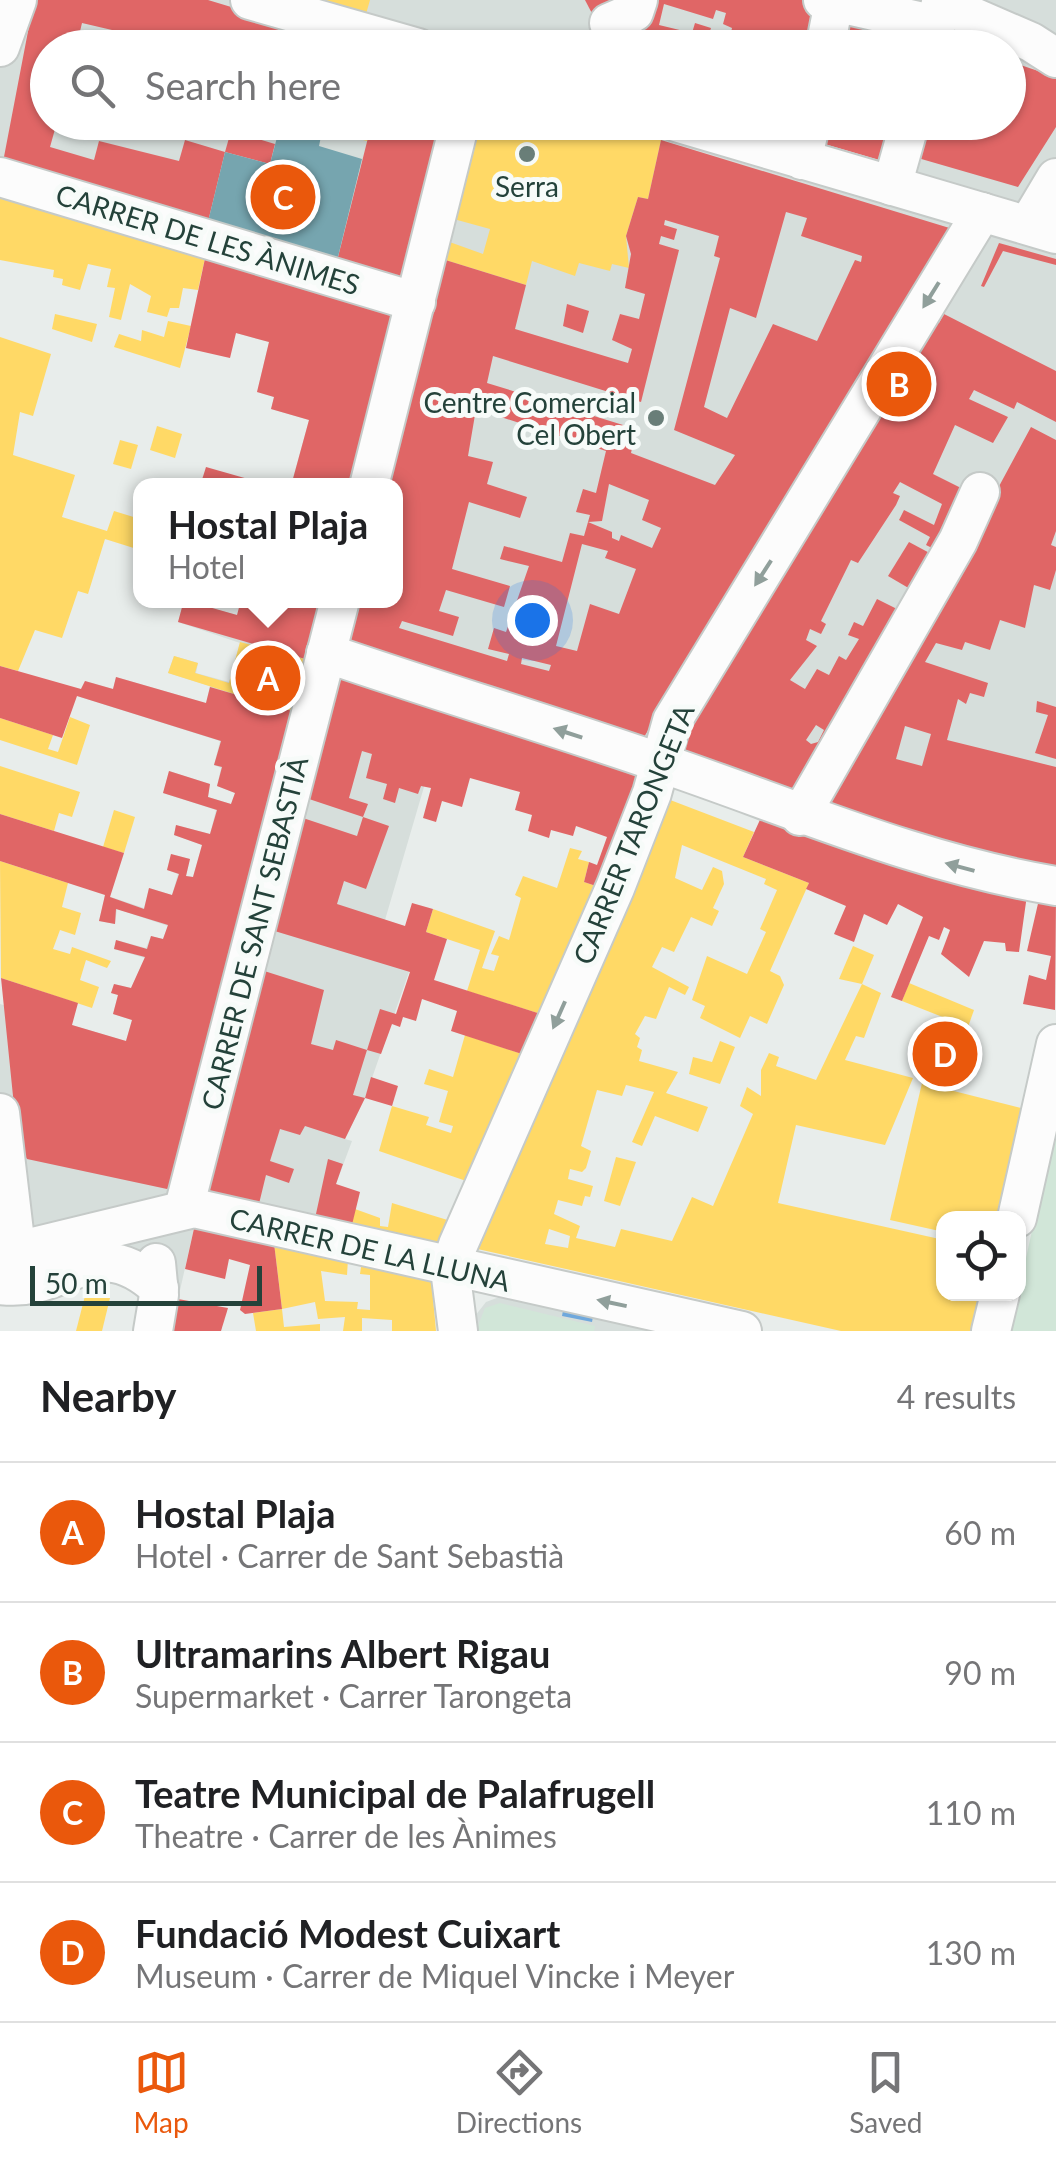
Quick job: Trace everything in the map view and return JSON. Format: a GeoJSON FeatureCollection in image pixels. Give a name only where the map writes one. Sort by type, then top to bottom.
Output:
{"type":"FeatureCollection","features":[{"type":"Feature","properties":{"kind":"street"},"geometry":{"type":"LineString","coordinates":[[0,47],[17,0]]}},
{"type":"Feature","properties":{"kind":"street"},"geometry":{"type":"LineString","coordinates":[[250,0],[355,30]]}},
{"type":"Feature","properties":{"kind":"street"},"geometry":{"type":"LineString","coordinates":[[826,30],[829,1],[915,30]]}},
{"type":"Feature","properties":{"kind":"street"},"geometry":{"type":"LineString","coordinates":[[935,30],[942,3],[1001,30]]}},
{"type":"Feature","properties":{"kind":"street"},"geometry":{"type":"LineString","coordinates":[[371,478],[456,140]]}},
{"type":"Feature","properties":{"kind":"street"},"geometry":{"type":"LineString","coordinates":[[736,140],[1042,229],[1056,178]]}},
{"type":"Feature","properties":{"kind":"street"},"geometry":{"type":"LineString","coordinates":[[802,160],[807,140]]}},
{"type":"Feature","properties":{"kind":"street"},"geometry":{"type":"LineString","coordinates":[[892,186],[905,140]]}},
{"type":"Feature","properties":{"kind":"street","name":"CARRER DE LES ÀNIMES"},"geometry":{"type":"LineString","coordinates":[[0,176],[416,302]]}},
{"type":"Feature","properties":{"kind":"street","name":"CARRER TARONGETA"},"geometry":{"type":"LineString","coordinates":[[450,1269],[615,888],[672,721],[805,509],[982,212]]}},
{"type":"Feature","properties":{"kind":"street"},"geometry":{"type":"LineString","coordinates":[[800,816],[960,536],[980,492]]}},
{"type":"Feature","properties":{"kind":"street","name":"CARRER DE SANT SEBASTIÀ"},"geometry":{"type":"LineString","coordinates":[[184,1208],[338,608]]}},
{"type":"Feature","properties":{"kind":"street"},"geometry":{"type":"LineString","coordinates":[[326,653],[660,762],[800,816],[963,869],[1056,886]]}},
{"type":"Feature","properties":{"kind":"street"},"geometry":{"type":"LineString","coordinates":[[1019,1211],[1056,1044]]}},
{"type":"Feature","properties":{"kind":"street"},"geometry":{"type":"LineString","coordinates":[[0,1113],[9,1269],[104,1260],[139,1270],[158,1288]]}},
{"type":"Feature","properties":{"kind":"street","name":"CARRER DE LA LLUNA"},"geometry":{"type":"LineString","coordinates":[[9,1269],[126,1223],[184,1208],[742,1331]]}},
{"type":"Feature","properties":{"kind":"street"},"geometry":{"type":"LineString","coordinates":[[104,1260],[126,1223],[154,1257],[158,1288],[152,1331]]}},
{"type":"Feature","properties":{"kind":"street"},"geometry":{"type":"LineString","coordinates":[[450,1269],[458,1331]]}},
{"type":"Feature","properties":{"kind":"street"},"geometry":{"type":"LineString","coordinates":[[992,1331],[998,1301]]}},
{"type":"Feature","properties":{"kind":"shaded area"},"geometry":{"type":"Polygon","coordinates":[[[0,0],[1056,0],[1056,897],[448,705],[385,920],[423,932],[365,1098],[345,1139],[352,1141],[336,1184],[325,1181],[312,1234],[195,1224],[178,1299],[159,1295],[125,1270],[0,1301],[0,1004],[126,1041],[132,1020],[113,1014],[118,995],[111,993],[114,984],[131,988],[145,958],[114,949],[116,940],[146,948],[151,936],[163,939],[168,926],[117,909],[115,924],[99,921],[105,895],[144,908],[149,888],[172,895],[178,874],[167,870],[171,854],[190,859],[186,876],[193,877],[202,845],[174,835],[176,825],[210,834],[216,810],[163,793],[169,771],[210,784],[208,797],[231,804],[235,793],[217,786],[221,768],[214,765],[220,741],[77,696],[85,681],[113,689],[116,677],[206,703],[210,686],[168,673],[174,656],[198,663],[196,673],[229,682],[240,643],[178,622],[182,608],[210,608],[237,615],[311,608],[403,608],[403,478],[293,478],[309,420],[271,409],[274,397],[257,392],[269,342],[236,333],[251,263],[0,167],[0,0]]]}},
{"type":"Feature","properties":{"kind":"shaded area"},"geometry":{"type":"Polygon","coordinates":[[[510,1293],[677,1331],[471,1331],[475,1316],[486,1302],[510,1293]]]}},
{"type":"Feature","properties":{"kind":"green space"},"geometry":{"type":"Polygon","coordinates":[[[1056,1122],[1056,1331],[1010,1331],[1017,1301],[1026,1301],[1026,1258],[1056,1122]]]}},
{"type":"Feature","properties":{"kind":"green space"},"geometry":{"type":"Polygon","coordinates":[[[500,1303],[595,1326],[594,1331],[476,1331],[485,1308],[500,1303]]]}},
{"type":"Feature","properties":{"kind":"building: Homes"},"geometry":{"type":"Polygon","coordinates":[[[287,0],[370,0],[366,14],[287,0]]]}},
{"type":"Feature","properties":{"kind":"building: Homes"},"geometry":{"type":"Polygon","coordinates":[[[469,140],[661,140],[648,199],[638,197],[626,236],[629,268],[612,264],[610,271],[579,263],[575,276],[532,261],[526,285],[439,258],[444,240],[483,254],[490,229],[450,218],[469,140]]]}},
{"type":"Feature","properties":{"kind":"building: Homes"},"geometry":{"type":"Polygon","coordinates":[[[0,186],[207,249],[198,290],[183,288],[179,308],[170,308],[167,317],[147,312],[151,296],[130,284],[121,320],[109,317],[115,288],[107,287],[111,269],[88,264],[80,290],[62,285],[63,279],[53,277],[54,270],[0,260],[0,186]]]}},
{"type":"Feature","properties":{"kind":"building: Homes"},"geometry":{"type":"Polygon","coordinates":[[[55,314],[97,324],[92,342],[52,329],[55,314]]]}},
{"type":"Feature","properties":{"kind":"building: Homes"},"geometry":{"type":"Polygon","coordinates":[[[168,321],[191,326],[180,368],[114,347],[119,334],[141,341],[142,330],[164,337],[168,321]]]}},
{"type":"Feature","properties":{"kind":"building: Homes"},"geometry":{"type":"Polygon","coordinates":[[[0,337],[51,354],[33,416],[20,412],[13,455],[75,475],[62,517],[107,531],[114,511],[133,517],[133,548],[105,539],[88,594],[78,591],[62,638],[35,630],[18,671],[0,666],[0,337]]]}},
{"type":"Feature","properties":{"kind":"building: Homes"},"geometry":{"type":"Polygon","coordinates":[[[157,426],[182,434],[175,458],[150,450],[157,426]]]}},
{"type":"Feature","properties":{"kind":"building: Homes"},"geometry":{"type":"Polygon","coordinates":[[[120,440],[138,445],[131,469],[113,464],[120,440]]]}},
{"type":"Feature","properties":{"kind":"building: Homes"},"geometry":{"type":"Polygon","coordinates":[[[240,642],[312,661],[299,713],[272,705],[277,685],[259,679],[253,700],[168,673],[174,656],[198,663],[195,673],[229,683],[240,642]]]}},
{"type":"Feature","properties":{"kind":"building: Homes"},"geometry":{"type":"Polygon","coordinates":[[[70,717],[90,725],[77,765],[0,740],[0,718],[53,735],[48,749],[58,752],[70,717]]]}},
{"type":"Feature","properties":{"kind":"building: Homes"},"geometry":{"type":"Polygon","coordinates":[[[0,766],[80,792],[72,817],[59,813],[54,831],[0,814],[0,766]]]}},
{"type":"Feature","properties":{"kind":"building: Homes"},"geometry":{"type":"Polygon","coordinates":[[[665,798],[754,832],[743,857],[809,883],[770,971],[780,976],[784,985],[767,1024],[750,1016],[740,1038],[700,1018],[705,1006],[692,1000],[707,956],[747,974],[766,932],[760,929],[777,890],[764,884],[766,879],[682,845],[675,878],[702,890],[713,867],[722,871],[724,884],[713,908],[719,911],[712,926],[691,917],[674,952],[662,947],[652,967],[689,987],[685,995],[669,987],[656,1019],[645,1016],[635,1034],[640,1038],[637,1047],[642,1050],[639,1061],[678,1072],[666,1093],[708,1107],[698,1132],[655,1116],[642,1146],[632,1142],[654,1092],[626,1085],[622,1096],[597,1090],[581,1146],[591,1151],[586,1168],[582,1172],[570,1169],[568,1179],[593,1186],[590,1197],[585,1196],[582,1206],[558,1200],[554,1214],[580,1226],[576,1238],[615,1247],[621,1229],[672,1241],[692,1197],[713,1206],[753,1114],[740,1106],[747,1087],[761,1096],[761,1070],[769,1053],[779,1057],[776,1066],[816,1080],[862,984],[881,993],[864,1038],[856,1036],[845,1060],[913,1078],[885,1145],[796,1125],[778,1203],[936,1238],[936,1301],[987,1301],[981,1331],[841,1331],[473,1248],[665,798]],[[549,1229],[545,1244],[568,1248],[570,1236],[549,1229]]]}},
{"type":"Feature","properties":{"kind":"building: Homes"},"geometry":{"type":"Polygon","coordinates":[[[114,810],[135,817],[124,853],[103,847],[114,810]]]}},
{"type":"Feature","properties":{"kind":"building: Homes"},"geometry":{"type":"Polygon","coordinates":[[[570,848],[582,851],[578,859],[589,862],[584,882],[602,888],[547,1016],[467,991],[480,950],[426,932],[433,909],[495,931],[482,968],[494,971],[499,956],[491,954],[499,936],[509,940],[521,898],[515,895],[523,876],[557,888],[570,848]]]}},
{"type":"Feature","properties":{"kind":"building: Homes"},"geometry":{"type":"Polygon","coordinates":[[[0,861],[68,883],[62,907],[81,913],[75,935],[60,930],[53,949],[70,954],[72,947],[111,961],[107,968],[86,960],[80,980],[99,987],[92,1008],[1,978],[0,861]]]}},
{"type":"Feature","properties":{"kind":"building: Homes"},"geometry":{"type":"Polygon","coordinates":[[[853,946],[874,955],[862,984],[839,979],[853,946]]]}},
{"type":"Feature","properties":{"kind":"building: Homes"},"geometry":{"type":"Polygon","coordinates":[[[909,983],[974,1010],[968,1027],[902,1001],[909,983]]]}},
{"type":"Feature","properties":{"kind":"building: Homes"},"geometry":{"type":"Polygon","coordinates":[[[465,1035],[528,1056],[472,1183],[379,1151],[392,1106],[429,1117],[426,1125],[451,1133],[453,1126],[439,1122],[448,1091],[424,1084],[429,1069],[453,1077],[465,1035]]]}},
{"type":"Feature","properties":{"kind":"building: Homes"},"geometry":{"type":"Polygon","coordinates":[[[720,1041],[735,1047],[720,1084],[689,1074],[693,1057],[712,1062],[720,1041]]]}},
{"type":"Feature","properties":{"kind":"building: Homes"},"geometry":{"type":"Polygon","coordinates":[[[922,1083],[1029,1110],[1007,1211],[936,1211],[936,1230],[890,1220],[922,1083]]]}},
{"type":"Feature","properties":{"kind":"building: Homes"},"geometry":{"type":"Polygon","coordinates":[[[616,1157],[636,1162],[620,1206],[604,1201],[616,1157]]]}},
{"type":"Feature","properties":{"kind":"building: Homes"},"geometry":{"type":"Polygon","coordinates":[[[392,1203],[454,1222],[440,1254],[350,1233],[355,1209],[380,1218],[380,1226],[388,1227],[392,1203]]]}},
{"type":"Feature","properties":{"kind":"building: Homes"},"geometry":{"type":"Polygon","coordinates":[[[274,1243],[348,1259],[347,1275],[321,1271],[325,1301],[358,1302],[357,1309],[370,1310],[370,1275],[360,1274],[362,1260],[431,1276],[436,1331],[392,1331],[392,1320],[362,1318],[362,1331],[343,1331],[345,1317],[318,1319],[315,1302],[282,1309],[274,1243]]]}},
{"type":"Feature","properties":{"kind":"building: Homes"},"geometry":{"type":"Polygon","coordinates":[[[86,1292],[110,1298],[102,1331],[76,1331],[86,1292]]]}},
{"type":"Feature","properties":{"kind":"building: Homes"},"geometry":{"type":"Polygon","coordinates":[[[282,1309],[284,1327],[320,1324],[320,1331],[256,1331],[253,1313],[282,1309]]]}},
{"type":"Feature","properties":{"kind":"building: Shops"},"geometry":{"type":"Polygon","coordinates":[[[34,0],[208,0],[304,29],[112,30],[82,23],[80,30],[30,30],[30,140],[52,140],[50,147],[94,160],[99,141],[179,161],[185,140],[225,152],[206,230],[3,162],[34,0]]]}},
{"type":"Feature","properties":{"kind":"building: Shops"},"geometry":{"type":"Polygon","coordinates":[[[585,0],[629,0],[597,23],[585,0]]]}},
{"type":"Feature","properties":{"kind":"building: Shops"},"geometry":{"type":"Polygon","coordinates":[[[648,0],[804,0],[818,5],[815,30],[732,30],[723,24],[726,13],[716,10],[713,19],[664,4],[659,25],[680,30],[608,30],[648,0]]]}},
{"type":"Feature","properties":{"kind":"building: Shops"},"geometry":{"type":"Polygon","coordinates":[[[848,14],[900,30],[843,30],[848,14]]]}},
{"type":"Feature","properties":{"kind":"building: Shops"},"geometry":{"type":"Polygon","coordinates":[[[695,23],[710,30],[693,30],[695,23]]]}},
{"type":"Feature","properties":{"kind":"building: Shops"},"geometry":{"type":"Polygon","coordinates":[[[1026,67],[1056,77],[1056,127],[1018,187],[911,156],[916,140],[1026,140],[1026,67]]]}},
{"type":"Feature","properties":{"kind":"building: Shops"},"geometry":{"type":"Polygon","coordinates":[[[228,140],[275,144],[270,164],[225,152],[228,140]]]}},
{"type":"Feature","properties":{"kind":"building: Shops"},"geometry":{"type":"Polygon","coordinates":[[[367,140],[444,140],[407,290],[335,269],[367,140]]]}},
{"type":"Feature","properties":{"kind":"building: Shops"},"geometry":{"type":"Polygon","coordinates":[[[661,140],[956,230],[745,589],[729,589],[643,739],[340,647],[350,608],[403,608],[403,478],[384,478],[439,258],[526,285],[515,329],[628,363],[632,349],[612,340],[620,314],[639,319],[645,294],[625,288],[631,254],[626,236],[638,197],[648,199],[661,140]],[[786,212],[756,318],[730,308],[704,407],[727,418],[773,324],[817,341],[855,260],[861,262],[862,256],[801,236],[807,218],[786,212]],[[665,220],[664,225],[677,229],[674,240],[661,236],[659,244],[679,250],[641,402],[493,356],[487,383],[636,429],[631,453],[715,485],[735,455],[674,430],[720,258],[714,256],[719,236],[665,220]],[[476,409],[468,456],[493,462],[487,484],[527,497],[520,518],[469,502],[452,569],[510,586],[504,607],[446,590],[439,611],[459,617],[453,636],[402,621],[399,628],[507,661],[509,654],[488,649],[494,628],[506,632],[529,566],[500,559],[504,546],[562,562],[570,533],[584,536],[590,515],[576,512],[583,489],[596,493],[606,451],[476,409]],[[609,484],[602,521],[588,522],[612,532],[612,538],[619,541],[621,535],[652,548],[661,528],[642,520],[649,500],[609,484]],[[582,544],[556,646],[577,651],[590,604],[619,614],[636,569],[605,558],[608,551],[582,544]],[[522,658],[521,664],[549,671],[551,665],[522,658]]]}},
{"type":"Feature","properties":{"kind":"building: Shops"},"geometry":{"type":"Polygon","coordinates":[[[811,140],[896,140],[890,163],[811,140]]]}},
{"type":"Feature","properties":{"kind":"building: Shops"},"geometry":{"type":"Polygon","coordinates":[[[999,243],[1056,259],[1056,265],[1003,251],[984,287],[981,286],[999,243]]]}},
{"type":"Feature","properties":{"kind":"building: Shops"},"geometry":{"type":"Polygon","coordinates":[[[207,249],[403,307],[359,478],[293,478],[309,420],[271,409],[274,397],[257,392],[269,342],[236,333],[230,358],[186,348],[207,249]]]}},
{"type":"Feature","properties":{"kind":"building: Shops"},"geometry":{"type":"Polygon","coordinates":[[[567,304],[589,311],[583,333],[563,326],[567,304]]]}},
{"type":"Feature","properties":{"kind":"building: Shops"},"geometry":{"type":"Polygon","coordinates":[[[944,314],[1056,371],[1056,422],[1017,402],[1014,409],[974,390],[969,399],[1008,417],[993,443],[955,425],[933,474],[965,490],[940,552],[926,545],[930,537],[899,520],[904,510],[934,525],[942,504],[900,482],[893,493],[900,496],[896,505],[858,563],[851,560],[821,621],[826,624],[821,634],[810,629],[806,640],[817,646],[790,680],[805,689],[817,669],[829,675],[839,656],[846,660],[859,639],[848,635],[854,622],[863,626],[877,599],[905,613],[798,797],[684,757],[679,746],[928,317],[939,323],[944,314]],[[816,725],[806,740],[811,744],[818,742],[824,730],[816,725]]]}},
{"type":"Feature","properties":{"kind":"building: Shops"},"geometry":{"type":"Polygon","coordinates":[[[1031,427],[1056,440],[1056,531],[1051,545],[1056,547],[1056,570],[1050,590],[1034,585],[1025,628],[1000,620],[990,650],[965,642],[962,650],[936,643],[925,662],[988,683],[984,697],[970,693],[966,704],[958,699],[947,740],[1056,767],[1056,870],[922,839],[826,807],[1031,427]],[[905,726],[896,759],[922,766],[931,734],[905,726]]]}},
{"type":"Feature","properties":{"kind":"building: Shops"},"geometry":{"type":"Polygon","coordinates":[[[206,467],[245,478],[203,478],[206,467]]]}},
{"type":"Feature","properties":{"kind":"building: Shops"},"geometry":{"type":"Polygon","coordinates":[[[909,542],[937,557],[917,593],[888,576],[909,542]]]}},
{"type":"Feature","properties":{"kind":"building: Shops"},"geometry":{"type":"Polygon","coordinates":[[[182,608],[212,608],[237,615],[239,608],[325,608],[312,661],[178,622],[182,608]]]}},
{"type":"Feature","properties":{"kind":"building: Shops"},"geometry":{"type":"Polygon","coordinates":[[[0,666],[81,689],[85,681],[113,689],[116,677],[206,703],[210,687],[299,713],[176,1185],[167,1189],[27,1159],[18,1145],[1,978],[78,1003],[72,1025],[126,1041],[132,1020],[113,1014],[118,995],[111,993],[114,984],[131,988],[145,957],[114,949],[116,940],[147,949],[151,936],[163,939],[168,925],[116,909],[115,924],[99,921],[105,895],[0,861],[0,814],[124,853],[110,897],[144,909],[149,888],[172,895],[179,874],[167,870],[171,854],[190,859],[186,876],[193,877],[202,845],[174,835],[176,825],[210,834],[217,810],[163,793],[169,771],[210,784],[208,797],[231,804],[235,793],[217,786],[222,767],[214,765],[221,741],[77,696],[62,738],[0,718],[0,666]]]}},
{"type":"Feature","properties":{"kind":"building: Shops"},"geometry":{"type":"Polygon","coordinates":[[[335,674],[646,771],[602,888],[584,882],[589,862],[597,865],[607,837],[576,826],[573,836],[551,830],[549,838],[528,831],[532,815],[515,810],[520,792],[470,778],[462,807],[442,801],[436,822],[423,818],[431,788],[421,786],[418,794],[399,788],[395,803],[383,799],[387,784],[366,778],[372,754],[362,751],[349,798],[368,804],[363,817],[303,797],[335,674]]]}},
{"type":"Feature","properties":{"kind":"building: Shops"},"geometry":{"type":"Polygon","coordinates":[[[1037,701],[1056,707],[1056,759],[1035,753],[1048,715],[1036,712],[1037,701]]]}},
{"type":"Feature","properties":{"kind":"building: Shops"},"geometry":{"type":"Polygon","coordinates":[[[764,811],[1027,895],[1019,952],[1006,951],[1005,943],[984,941],[969,977],[941,954],[950,930],[944,927],[939,940],[929,936],[902,1001],[891,997],[923,917],[898,904],[887,925],[864,914],[854,942],[834,934],[846,906],[806,889],[809,883],[743,857],[764,811]]]}},
{"type":"Feature","properties":{"kind":"building: Shops"},"geometry":{"type":"Polygon","coordinates":[[[297,816],[357,836],[363,817],[389,826],[366,889],[344,881],[337,904],[405,926],[412,903],[433,909],[426,932],[447,939],[434,980],[547,1016],[528,1056],[451,1031],[457,1011],[422,999],[416,1021],[403,1017],[400,1027],[392,1024],[381,1054],[367,1050],[380,1009],[396,1014],[410,972],[268,929],[297,816]]]}},
{"type":"Feature","properties":{"kind":"building: Shops"},"geometry":{"type":"Polygon","coordinates":[[[1040,895],[1056,897],[1055,1010],[1023,1004],[1029,975],[1046,980],[1051,956],[1027,951],[1040,895]]]}},
{"type":"Feature","properties":{"kind":"building: Shops"},"geometry":{"type":"Polygon","coordinates":[[[258,969],[324,990],[311,1044],[333,1050],[336,1040],[367,1050],[353,1095],[365,1098],[345,1139],[305,1126],[300,1135],[280,1129],[270,1161],[294,1169],[289,1183],[266,1175],[257,1212],[200,1198],[258,969]]]}},
{"type":"Feature","properties":{"kind":"building: Shops"},"geometry":{"type":"Polygon","coordinates":[[[371,1077],[398,1086],[392,1106],[365,1098],[371,1077]]]}},
{"type":"Feature","properties":{"kind":"building: Shops"},"geometry":{"type":"Polygon","coordinates":[[[328,1159],[343,1164],[336,1184],[360,1192],[350,1233],[314,1223],[328,1159]]]}},
{"type":"Feature","properties":{"kind":"building: Shops"},"geometry":{"type":"Polygon","coordinates":[[[195,1224],[274,1243],[282,1309],[245,1314],[240,1310],[250,1265],[229,1259],[225,1279],[185,1269],[195,1224]]]}},
{"type":"Feature","properties":{"kind":"building: Shops"},"geometry":{"type":"Polygon","coordinates":[[[178,1299],[228,1308],[221,1331],[170,1331],[178,1299]]]}},
{"type":"Feature","properties":{"kind":"building: Schools"},"geometry":{"type":"Polygon","coordinates":[[[564,1305],[594,1311],[592,1322],[562,1316],[564,1305]]]}},
{"type":"Feature","properties":{"kind":"building: Public"},"geometry":{"type":"Polygon","coordinates":[[[276,140],[320,140],[319,146],[362,159],[335,269],[206,230],[225,152],[270,164],[276,140]]]}},
{"type":"Feature","properties":{"kind":"place","name":"Serra"},"geometry":{"type":"Point","coordinates":[527,154]}},
{"type":"Feature","properties":{"kind":"place","name":"Teatre Municipal de Palafrugell"},"geometry":{"type":"Point","coordinates":[283,197]}},
{"type":"Feature","properties":{"kind":"place","name":"Ultramarins Albert Rigau"},"geometry":{"type":"Point","coordinates":[899,384]}},
{"type":"Feature","properties":{"kind":"place","name":"Centre Comercial Cel Obert"},"geometry":{"type":"Point","coordinates":[656,418]}},
{"type":"Feature","properties":{"kind":"place","name":"Hostal Plaja"},"geometry":{"type":"Point","coordinates":[268,678]}},
{"type":"Feature","properties":{"kind":"place","name":"Fundació Modest Cuixart"},"geometry":{"type":"Point","coordinates":[945,1054]}}]}
